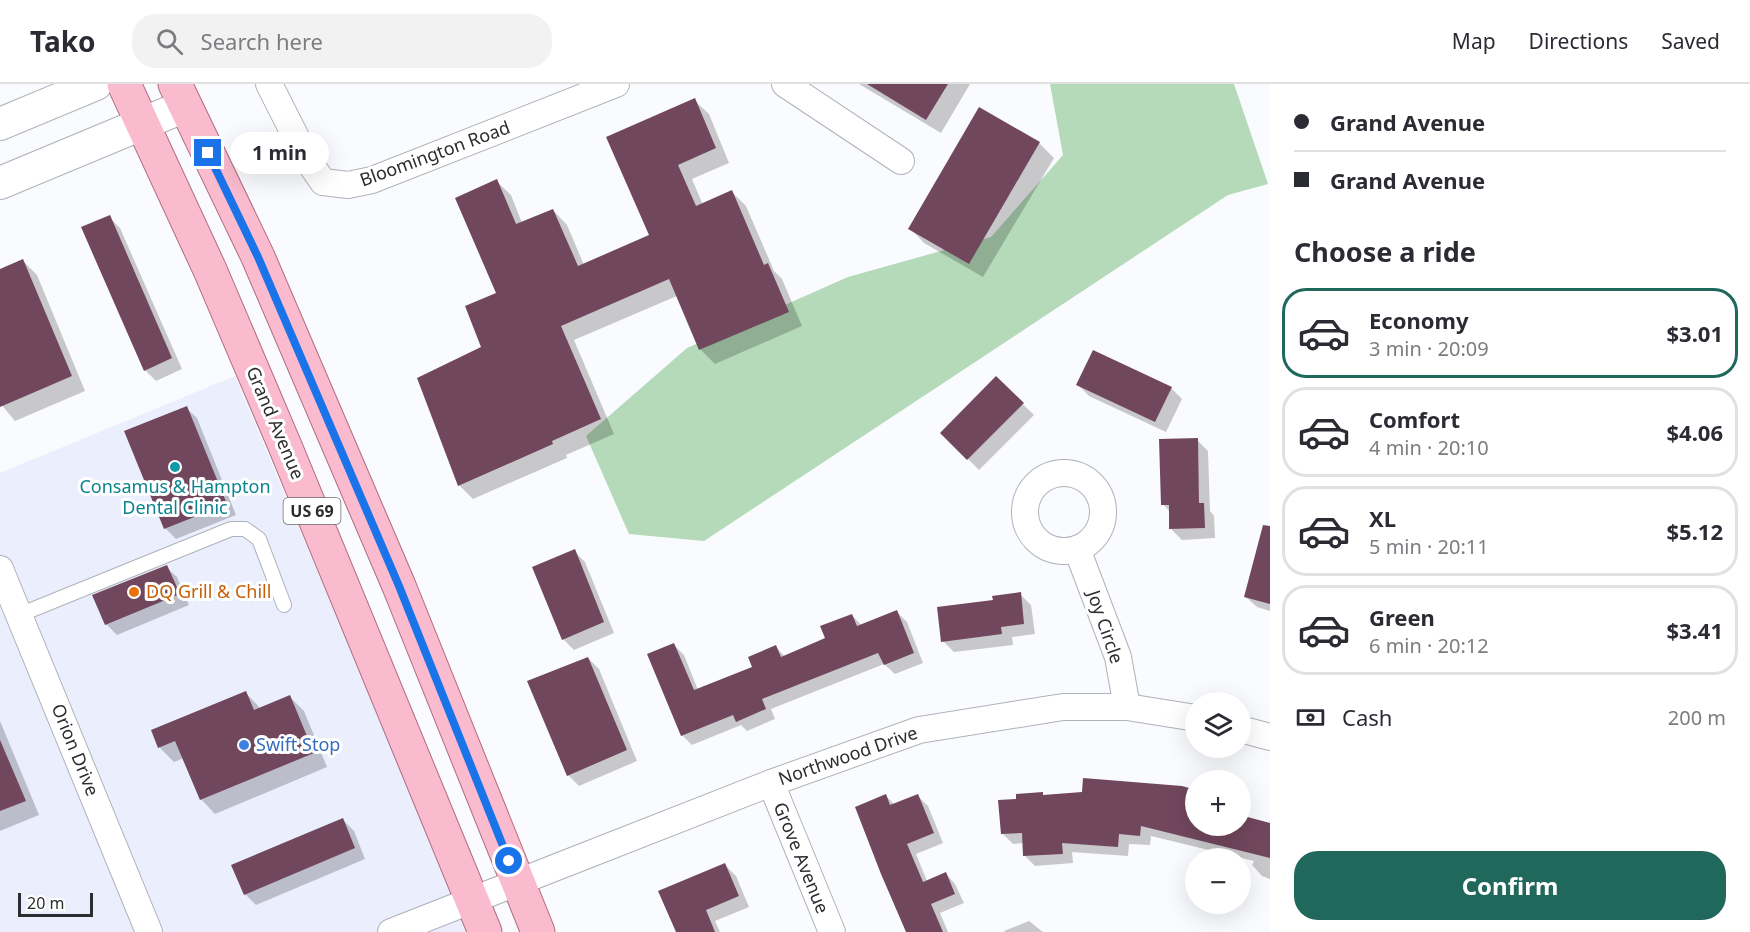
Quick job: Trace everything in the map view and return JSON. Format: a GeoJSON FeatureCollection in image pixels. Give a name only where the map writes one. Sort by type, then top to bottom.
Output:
{"type":"FeatureCollection","features":[{"type":"Feature","properties":{"kind":"main road","name":"Grand Avenue"},"geometry":{"type":"LineString","coordinates":[[124,84],[210,270],[285,446],[485,932]]}},
{"type":"Feature","properties":{"kind":"main road","name":"US 69"},"geometry":{"type":"LineString","coordinates":[[180,95],[258,257],[399,586],[538,932]]}},
{"type":"Feature","properties":{"kind":"street"},"geometry":{"type":"LineString","coordinates":[[0,124],[96,84]]}},
{"type":"Feature","properties":{"kind":"street","name":"Bloomington Road"},"geometry":{"type":"LineString","coordinates":[[269,84],[306,159],[323,182],[348,185],[372,180],[616,84]]}},
{"type":"Feature","properties":{"kind":"street"},"geometry":{"type":"LineString","coordinates":[[785,84],[901,160]]}},
{"type":"Feature","properties":{"kind":"street"},"geometry":{"type":"LineString","coordinates":[[0,183],[143,125],[180,95]]}},
{"type":"Feature","properties":{"kind":"street","name":"Joy Circle"},"geometry":{"type":"LineString","coordinates":[[1077,549],[1118,657],[1126,707]]}},
{"type":"Feature","properties":{"kind":"street","name":"Orion Drive"},"geometry":{"type":"LineString","coordinates":[[0,569],[149,932]]}},
{"type":"Feature","properties":{"kind":"street","name":"Northwood Drive"},"geometry":{"type":"LineString","coordinates":[[392,932],[771,783],[919,730],[1063,707],[1126,707],[1185,716]]}},
{"type":"Feature","properties":{"kind":"street"},"geometry":{"type":"LineString","coordinates":[[1251,732],[1270,737]]}},
{"type":"Feature","properties":{"kind":"street","name":"Grove Avenue"},"geometry":{"type":"LineString","coordinates":[[771,783],[832,932]]}},
{"type":"Feature","properties":{"kind":"lane"},"geometry":{"type":"LineString","coordinates":[[19,615],[231,529],[245,530],[258,539],[284,604]]}},
{"type":"Feature","properties":{"kind":"shaded area"},"geometry":{"type":"Polygon","coordinates":[[[235,376],[469,932],[0,932],[0,473],[235,376]]]}},
{"type":"Feature","properties":{"kind":"green space"},"geometry":{"type":"Polygon","coordinates":[[[1050,84],[1234,84],[1268,184],[1228,195],[704,541],[629,534],[586,436],[687,348],[848,277],[991,237],[1063,155],[1050,84]]]}},
{"type":"Feature","properties":{"kind":"building"},"geometry":{"type":"Polygon","coordinates":[[[867,84],[948,84],[926,120],[867,84]]]}},
{"type":"Feature","properties":{"kind":"building"},"geometry":{"type":"Polygon","coordinates":[[[695,98],[716,148],[678,165],[696,206],[732,190],[764,265],[768,263],[789,312],[699,350],[669,279],[561,326],[601,419],[552,441],[553,444],[458,486],[417,378],[481,347],[465,306],[496,293],[455,198],[497,179],[516,224],[553,209],[578,266],[649,235],[606,137],[695,98]]]}},
{"type":"Feature","properties":{"kind":"building"},"geometry":{"type":"Polygon","coordinates":[[[979,107],[1040,142],[969,264],[908,229],[979,107]]]}},
{"type":"Feature","properties":{"kind":"building"},"geometry":{"type":"Polygon","coordinates":[[[110,215],[172,358],[144,371],[81,227],[110,215]]]}},
{"type":"Feature","properties":{"kind":"building"},"geometry":{"type":"Polygon","coordinates":[[[23,259],[72,376],[0,407],[0,269],[23,259]]]}},
{"type":"Feature","properties":{"kind":"building"},"geometry":{"type":"Polygon","coordinates":[[[1093,350],[1172,387],[1155,422],[1076,385],[1093,350]]]}},
{"type":"Feature","properties":{"kind":"building"},"geometry":{"type":"Polygon","coordinates":[[[996,376],[1024,403],[967,460],[940,433],[996,376]]]}},
{"type":"Feature","properties":{"kind":"building","name":"Consamus & Hampton Dental Clinic"},"geometry":{"type":"Polygon","coordinates":[[[187,406],[227,504],[164,529],[124,431],[187,406]]]}},
{"type":"Feature","properties":{"kind":"building"},"geometry":{"type":"Polygon","coordinates":[[[1198,438],[1199,503],[1204,503],[1205,528],[1169,529],[1169,505],[1161,505],[1159,439],[1198,438]]]}},
{"type":"Feature","properties":{"kind":"building"},"geometry":{"type":"Polygon","coordinates":[[[1263,525],[1270,526],[1270,604],[1244,597],[1263,525]]]}},
{"type":"Feature","properties":{"kind":"building"},"geometry":{"type":"Polygon","coordinates":[[[575,549],[604,622],[562,640],[532,567],[575,549]]]}},
{"type":"Feature","properties":{"kind":"building","name":"DQ Grill & Chill"},"geometry":{"type":"Polygon","coordinates":[[[167,565],[180,594],[105,625],[92,595],[167,565]]]}},
{"type":"Feature","properties":{"kind":"building"},"geometry":{"type":"Polygon","coordinates":[[[1021,592],[1024,624],[1001,627],[1002,634],[941,642],[937,607],[993,600],[992,596],[1021,592]]]}},
{"type":"Feature","properties":{"kind":"building"},"geometry":{"type":"Polygon","coordinates":[[[897,610],[914,653],[884,665],[878,653],[762,699],[766,709],[736,722],[733,715],[681,736],[647,654],[674,643],[694,690],[752,667],[748,657],[776,645],[781,657],[825,638],[820,626],[852,614],[857,626],[897,610]]]}},
{"type":"Feature","properties":{"kind":"building"},"geometry":{"type":"Polygon","coordinates":[[[588,657],[627,750],[567,776],[527,681],[588,657]]]}},
{"type":"Feature","properties":{"kind":"building","name":"Swift Stop"},"geometry":{"type":"Polygon","coordinates":[[[246,691],[254,710],[290,695],[314,753],[200,800],[175,741],[158,748],[151,730],[246,691]]]}},
{"type":"Feature","properties":{"kind":"building"},"geometry":{"type":"Polygon","coordinates":[[[0,740],[26,801],[0,811],[0,740]]]}},
{"type":"Feature","properties":{"kind":"building"},"geometry":{"type":"Polygon","coordinates":[[[1083,778],[1185,787],[1185,836],[1251,836],[1251,818],[1270,823],[1270,858],[1251,853],[1251,848],[1230,848],[1141,826],[1140,836],[1119,834],[1118,847],[1062,843],[1063,854],[1023,856],[1022,833],[1001,834],[998,800],[1016,799],[1016,794],[1043,792],[1043,795],[1082,792],[1083,778]]]}},
{"type":"Feature","properties":{"kind":"building"},"geometry":{"type":"Polygon","coordinates":[[[886,794],[890,805],[918,794],[934,833],[907,844],[923,882],[946,872],[955,894],[931,904],[943,932],[906,932],[881,874],[855,807],[886,794]]]}},
{"type":"Feature","properties":{"kind":"building"},"geometry":{"type":"Polygon","coordinates":[[[343,818],[355,848],[244,895],[231,865],[343,818]]]}},
{"type":"Feature","properties":{"kind":"building"},"geometry":{"type":"Polygon","coordinates":[[[725,863],[739,896],[706,910],[715,932],[676,932],[658,891],[725,863]]]}},
{"type":"Feature","properties":{"kind":"place","name":"Consamus & Hampton Dental Clinic"},"geometry":{"type":"Point","coordinates":[175,467]}},
{"type":"Feature","properties":{"kind":"place","name":"DQ Grill & Chill"},"geometry":{"type":"Point","coordinates":[134,592]}},
{"type":"Feature","properties":{"kind":"place","name":"Swift Stop"},"geometry":{"type":"Point","coordinates":[244,745]}},
{"type":"Feature","properties":{"kind":"route"},"geometry":{"type":"LineString","coordinates":[[208,153],[258,257],[399,586],[509,861]]}}]}
